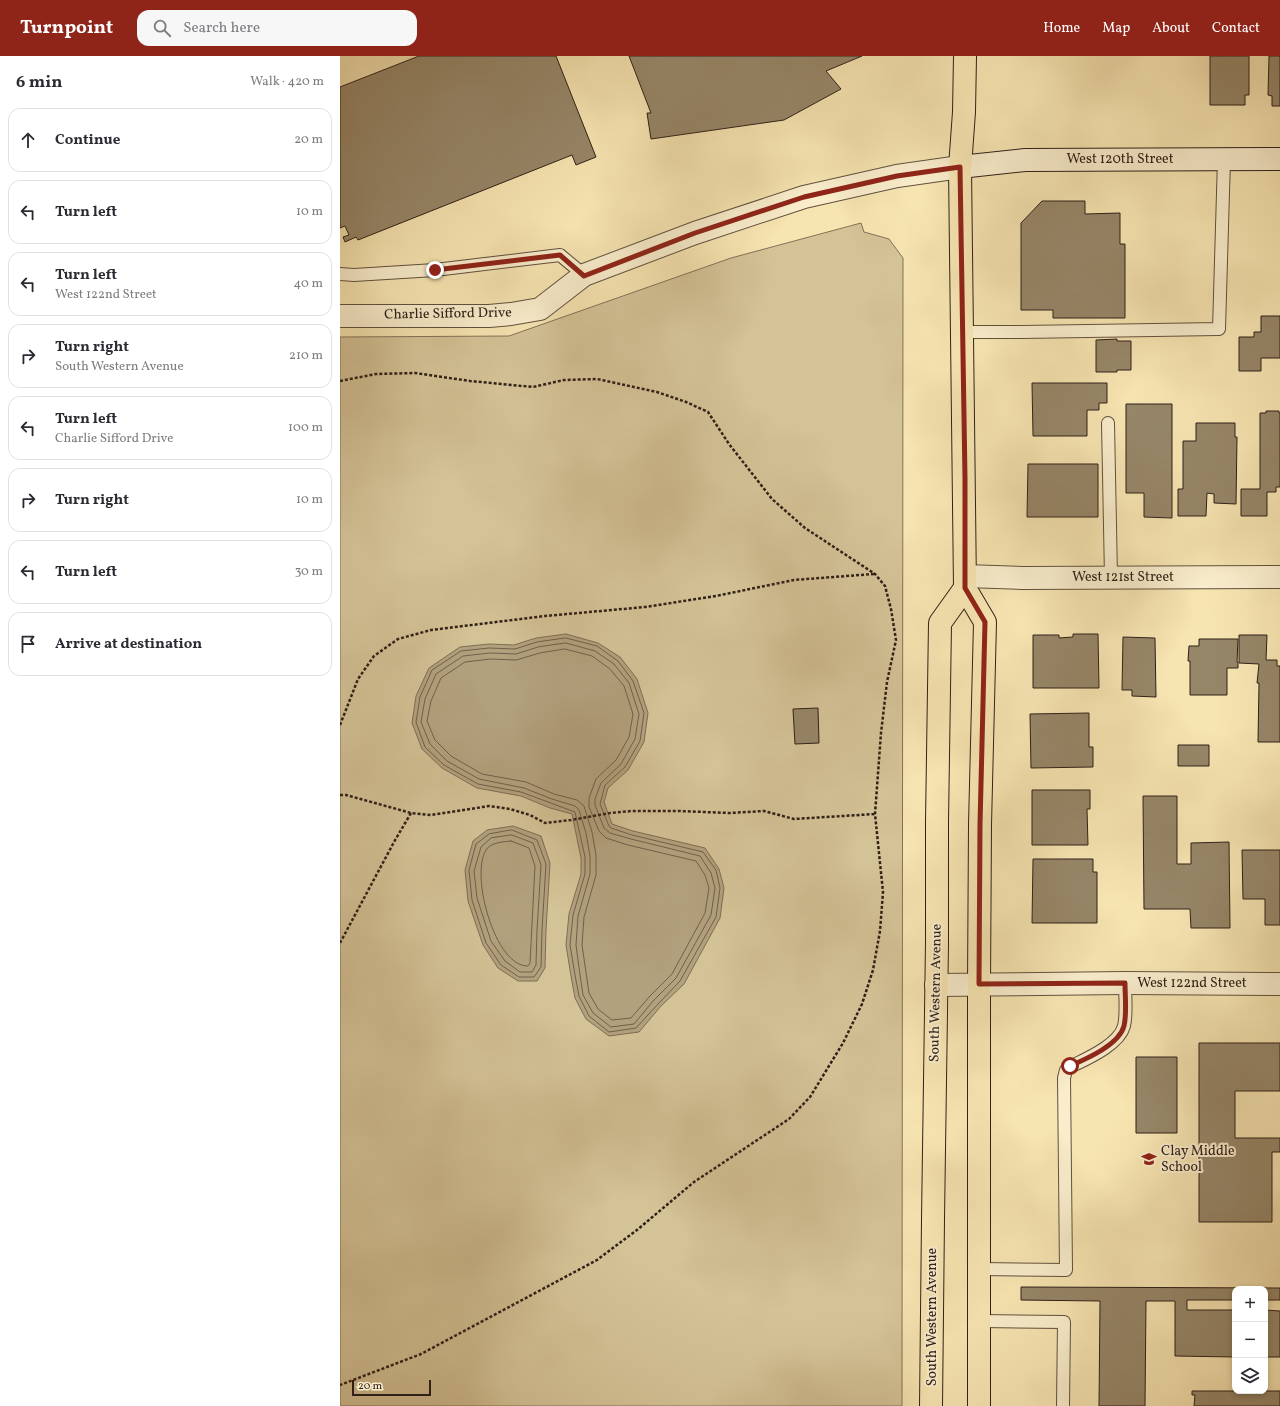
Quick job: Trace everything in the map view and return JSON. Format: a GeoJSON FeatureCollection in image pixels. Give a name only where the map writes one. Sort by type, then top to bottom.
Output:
{"type":"FeatureCollection","features":[{"type":"Feature","properties":{"kind":"main road"},"geometry":{"type":"LineString","coordinates":[[965,56],[964,112],[960,167],[965,582],[985,622],[980,825],[979,1406]]}},
{"type":"Feature","properties":{"kind":"main road","name":"South Western Avenue"},"geometry":{"type":"LineString","coordinates":[[932,1406],[932,1242],[940,623],[965,582]]}},
{"type":"Feature","properties":{"kind":"street","name":"West 120th Street"},"geometry":{"type":"LineString","coordinates":[[960,167],[1025,160],[1280,159]]}},
{"type":"Feature","properties":{"kind":"street","name":"Charlie Sifford Drive"},"geometry":{"type":"LineString","coordinates":[[340,316],[481,316],[511,314],[540,309],[584,276],[695,233],[804,197],[897,176],[960,167]]}},
{"type":"Feature","properties":{"kind":"street","name":"West 121st Street"},"geometry":{"type":"LineString","coordinates":[[965,582],[1111,577],[1280,577]]}},
{"type":"Feature","properties":{"kind":"street","name":"West 122nd Street"},"geometry":{"type":"LineString","coordinates":[[936,985],[1125,983],[1280,984]]}},
{"type":"Feature","properties":{"kind":"lane"},"geometry":{"type":"LineString","coordinates":[[962,332],[1219,329],[1224,159]]}},
{"type":"Feature","properties":{"kind":"lane"},"geometry":{"type":"LineString","coordinates":[[340,274],[354,275],[435,270],[560,255],[584,276]]}},
{"type":"Feature","properties":{"kind":"lane"},"geometry":{"type":"LineString","coordinates":[[1108,423],[1111,577]]}},
{"type":"Feature","properties":{"kind":"lane"},"geometry":{"type":"LineString","coordinates":[[980,1269],[1066,1270],[1064,1078],[1066,1070],[1070,1066],[1106,1047],[1116,1040],[1122,1032],[1125,1021],[1125,983]]}},
{"type":"Feature","properties":{"kind":"lane"},"geometry":{"type":"LineString","coordinates":[[980,1322],[1064,1322],[1064,1406]]}},
{"type":"Feature","properties":{"kind":"path"},"geometry":{"type":"LineString","coordinates":[[340,381],[376,374],[415,373],[470,381],[533,387],[564,380],[597,379],[657,392],[686,402],[708,412],[729,444],[772,499],[805,528],[875,574],[884,586],[891,609],[896,640],[887,682],[880,733],[875,814],[883,892],[880,931],[873,970],[862,1004],[843,1043],[810,1097],[789,1119],[694,1182],[637,1230],[597,1260],[421,1354],[340,1385]]}},
{"type":"Feature","properties":{"kind":"path"},"geometry":{"type":"LineString","coordinates":[[340,724],[358,679],[374,656],[398,639],[431,630],[545,616],[645,607],[716,596],[794,580],[875,574]]}},
{"type":"Feature","properties":{"kind":"path"},"geometry":{"type":"LineString","coordinates":[[340,795],[346,795],[411,813],[431,815],[489,806],[510,808],[530,815],[545,823],[632,811],[730,813],[764,811],[794,819],[875,814]]}},
{"type":"Feature","properties":{"kind":"path"},"geometry":{"type":"LineString","coordinates":[[340,943],[411,813]]}},
{"type":"Feature","properties":{"kind":"shaded area"},"geometry":{"type":"Polygon","coordinates":[[[861,223],[864,232],[889,239],[903,258],[902,1406],[340,1406],[340,337],[509,336],[731,258],[861,223]]]}},
{"type":"Feature","properties":{"kind":"water"},"geometry":{"type":"Polygon","coordinates":[[[566,634],[598,643],[620,657],[637,679],[648,713],[644,742],[628,770],[608,788],[604,802],[612,824],[633,831],[705,848],[719,869],[724,888],[720,918],[684,984],[661,1006],[639,1032],[609,1036],[586,1019],[575,998],[566,945],[569,914],[581,874],[581,858],[572,814],[550,808],[521,796],[477,788],[442,768],[422,749],[412,723],[416,696],[429,668],[460,647],[489,644],[514,645],[536,638],[566,634]]]}},
{"type":"Feature","properties":{"kind":"water"},"geometry":{"type":"Polygon","coordinates":[[[513,826],[541,836],[550,863],[545,968],[537,981],[518,981],[498,968],[483,945],[468,901],[465,870],[473,841],[487,830],[513,826]]]}},
{"type":"Feature","properties":{"kind":"building"},"geometry":{"type":"Polygon","coordinates":[[[419,56],[556,56],[596,157],[576,165],[572,155],[358,240],[356,237],[345,242],[343,237],[349,235],[345,226],[340,228],[340,87],[419,56]]]}},
{"type":"Feature","properties":{"kind":"building"},"geometry":{"type":"Polygon","coordinates":[[[629,56],[862,56],[826,71],[841,89],[784,120],[651,139],[647,113],[651,113],[629,56]]]}},
{"type":"Feature","properties":{"kind":"building"},"geometry":{"type":"Polygon","coordinates":[[[1210,56],[1249,56],[1249,95],[1245,95],[1245,105],[1210,105],[1210,56]]]}},
{"type":"Feature","properties":{"kind":"building"},"geometry":{"type":"Polygon","coordinates":[[[1269,56],[1280,56],[1280,106],[1272,106],[1272,96],[1268,95],[1269,56]]]}},
{"type":"Feature","properties":{"kind":"building"},"geometry":{"type":"Polygon","coordinates":[[[1042,201],[1085,201],[1085,214],[1120,213],[1120,244],[1125,244],[1125,318],[1053,318],[1053,310],[1021,310],[1021,223],[1042,201]]]}},
{"type":"Feature","properties":{"kind":"building"},"geometry":{"type":"Polygon","coordinates":[[[1261,316],[1280,316],[1280,358],[1261,358],[1261,371],[1239,371],[1239,337],[1254,337],[1254,332],[1261,332],[1261,316]]]}},
{"type":"Feature","properties":{"kind":"building"},"geometry":{"type":"Polygon","coordinates":[[[1117,339],[1117,341],[1131,341],[1131,370],[1096,372],[1096,340],[1117,339]]]}},
{"type":"Feature","properties":{"kind":"building"},"geometry":{"type":"Polygon","coordinates":[[[1032,383],[1107,383],[1107,403],[1099,403],[1099,410],[1087,410],[1087,436],[1033,436],[1032,383]]]}},
{"type":"Feature","properties":{"kind":"building"},"geometry":{"type":"Polygon","coordinates":[[[1126,404],[1172,404],[1172,518],[1144,517],[1144,493],[1126,493],[1126,404]]]}},
{"type":"Feature","properties":{"kind":"building"},"geometry":{"type":"Polygon","coordinates":[[[1266,411],[1279,411],[1280,413],[1280,487],[1276,487],[1276,492],[1267,492],[1267,516],[1241,516],[1241,489],[1260,489],[1260,413],[1266,413],[1266,411]]]}},
{"type":"Feature","properties":{"kind":"building"},"geometry":{"type":"Polygon","coordinates":[[[1196,423],[1235,423],[1235,437],[1237,437],[1236,504],[1214,503],[1214,494],[1207,493],[1206,516],[1178,516],[1178,489],[1183,489],[1183,441],[1196,441],[1196,423]]]}},
{"type":"Feature","properties":{"kind":"building"},"geometry":{"type":"Polygon","coordinates":[[[1028,464],[1098,464],[1098,517],[1027,517],[1028,464]]]}},
{"type":"Feature","properties":{"kind":"building"},"geometry":{"type":"Polygon","coordinates":[[[1073,634],[1098,634],[1099,688],[1033,688],[1033,635],[1059,635],[1059,638],[1073,637],[1073,634]]]}},
{"type":"Feature","properties":{"kind":"building"},"geometry":{"type":"Polygon","coordinates":[[[1239,635],[1267,635],[1266,660],[1277,660],[1277,666],[1280,666],[1280,742],[1258,742],[1259,683],[1257,683],[1259,664],[1239,663],[1239,635]]]}},
{"type":"Feature","properties":{"kind":"building"},"geometry":{"type":"Polygon","coordinates":[[[1123,637],[1155,638],[1156,697],[1132,696],[1132,690],[1122,690],[1123,637]]]}},
{"type":"Feature","properties":{"kind":"building"},"geometry":{"type":"Polygon","coordinates":[[[1199,639],[1238,639],[1238,668],[1227,668],[1227,695],[1190,695],[1190,661],[1188,661],[1189,646],[1199,646],[1199,639]]]}},
{"type":"Feature","properties":{"kind":"building"},"geometry":{"type":"Polygon","coordinates":[[[818,708],[819,743],[795,744],[793,709],[818,708]]]}},
{"type":"Feature","properties":{"kind":"building"},"geometry":{"type":"Polygon","coordinates":[[[1089,713],[1089,747],[1093,747],[1093,767],[1031,768],[1030,714],[1089,713]]]}},
{"type":"Feature","properties":{"kind":"building"},"geometry":{"type":"Polygon","coordinates":[[[1178,745],[1209,745],[1209,766],[1178,766],[1178,745]]]}},
{"type":"Feature","properties":{"kind":"building"},"geometry":{"type":"Polygon","coordinates":[[[1032,790],[1090,790],[1090,809],[1087,809],[1088,845],[1032,845],[1032,790]]]}},
{"type":"Feature","properties":{"kind":"building"},"geometry":{"type":"Polygon","coordinates":[[[1143,796],[1177,796],[1177,864],[1191,864],[1191,843],[1229,842],[1230,928],[1191,928],[1190,909],[1144,909],[1143,796]]]}},
{"type":"Feature","properties":{"kind":"building"},"geometry":{"type":"Polygon","coordinates":[[[1242,850],[1280,850],[1280,925],[1265,925],[1265,899],[1243,899],[1242,850]]]}},
{"type":"Feature","properties":{"kind":"building"},"geometry":{"type":"Polygon","coordinates":[[[1033,859],[1093,859],[1093,872],[1097,872],[1097,923],[1032,923],[1033,859]]]}},
{"type":"Feature","properties":{"kind":"building"},"geometry":{"type":"Polygon","coordinates":[[[1199,1043],[1280,1043],[1280,1091],[1235,1091],[1235,1138],[1280,1138],[1280,1152],[1272,1152],[1272,1222],[1199,1222],[1199,1043]]]}},
{"type":"Feature","properties":{"kind":"building"},"geometry":{"type":"Polygon","coordinates":[[[1136,1057],[1177,1057],[1177,1133],[1136,1133],[1136,1057]]]}},
{"type":"Feature","properties":{"kind":"building"},"geometry":{"type":"Polygon","coordinates":[[[1021,1287],[1232,1288],[1232,1300],[1187,1300],[1187,1310],[1232,1310],[1232,1357],[1175,1356],[1175,1301],[1146,1301],[1145,1406],[1099,1406],[1100,1301],[1021,1300],[1021,1287]]]}},
{"type":"Feature","properties":{"kind":"building"},"geometry":{"type":"Polygon","coordinates":[[[1268,1288],[1280,1288],[1280,1300],[1268,1300],[1268,1288]]]}},
{"type":"Feature","properties":{"kind":"building"},"geometry":{"type":"Polygon","coordinates":[[[1268,1310],[1280,1311],[1280,1357],[1268,1357],[1268,1310]]]}},
{"type":"Feature","properties":{"kind":"building"},"geometry":{"type":"Polygon","coordinates":[[[1192,1391],[1232,1391],[1232,1394],[1268,1394],[1268,1391],[1280,1391],[1280,1406],[1194,1406],[1195,1395],[1192,1395],[1192,1391]]]}},
{"type":"Feature","properties":{"kind":"place","name":"Clay Middle School"},"geometry":{"type":"Point","coordinates":[1149,1159]}},
{"type":"Feature","properties":{"kind":"route"},"geometry":{"type":"LineString","coordinates":[[435,270],[560,255],[584,276],[695,233],[804,197],[897,176],[960,167],[962,369],[965,478],[965,588],[985,622],[980,825],[979,984],[1125,983],[1125,1021],[1122,1032],[1116,1040],[1106,1047],[1070,1066]]}}]}
